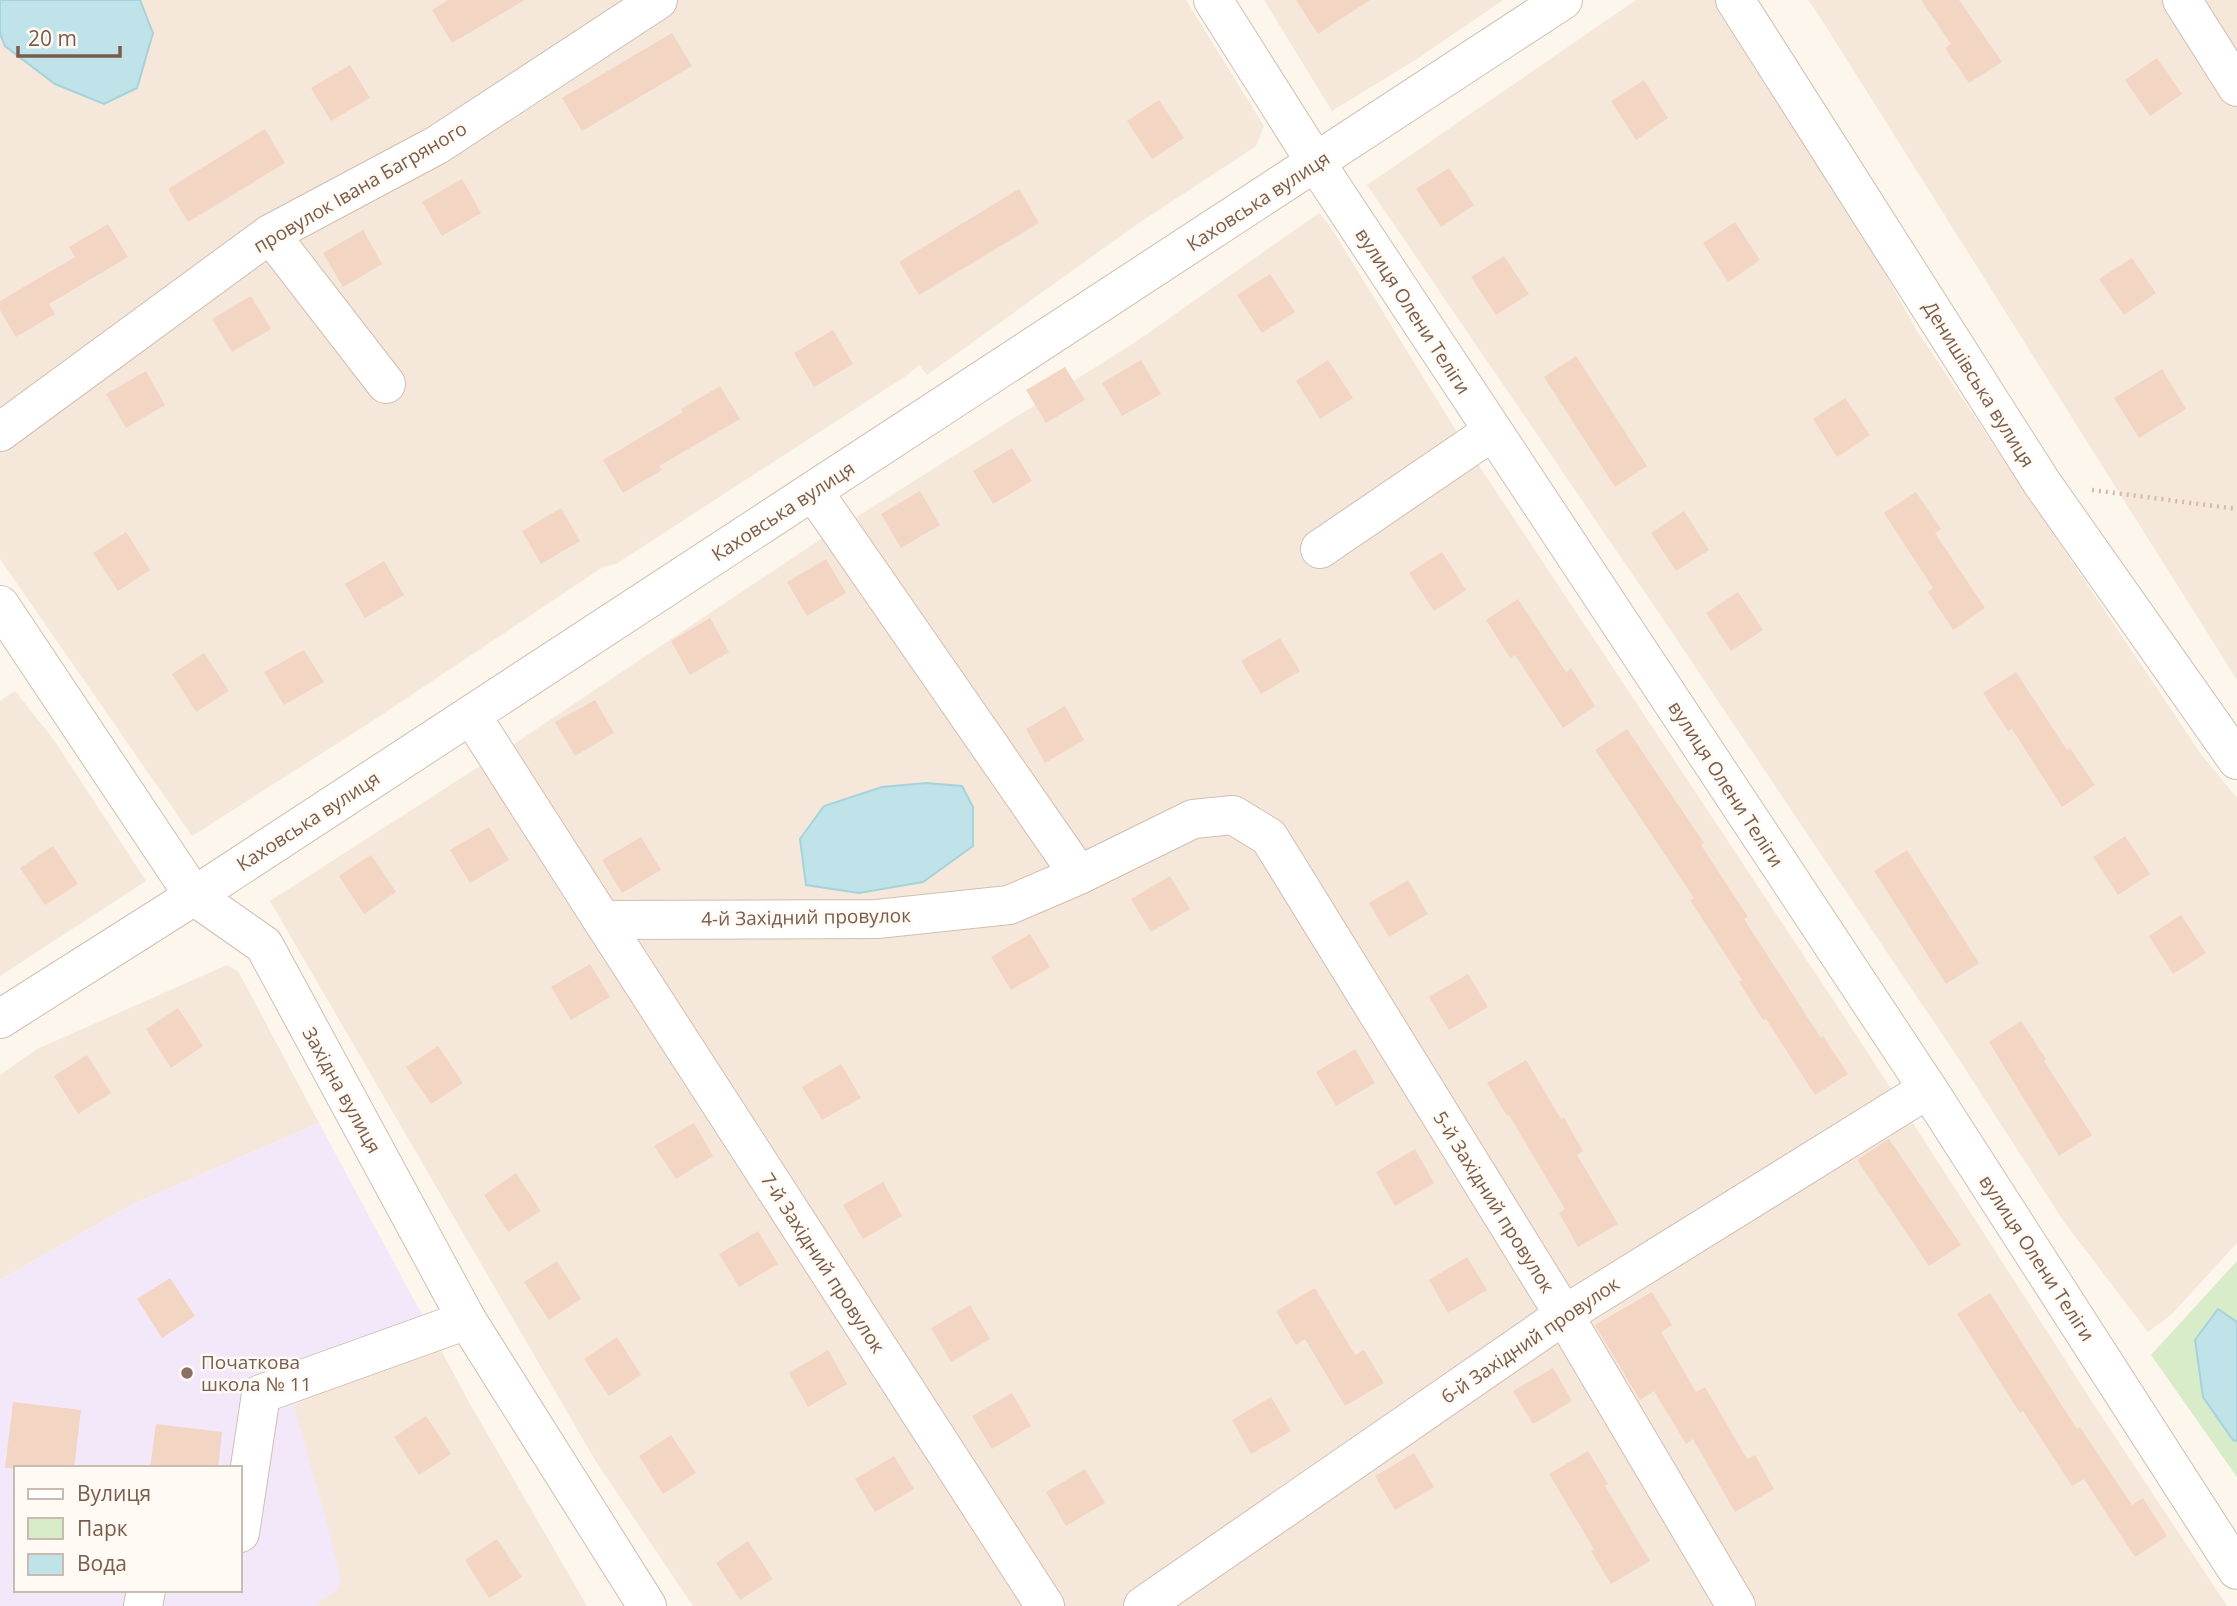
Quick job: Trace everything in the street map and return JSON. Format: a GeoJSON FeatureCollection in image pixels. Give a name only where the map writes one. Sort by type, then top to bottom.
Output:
{"type":"FeatureCollection","features":[{"type":"Feature","properties":{"kind":"street","name":"провулок Івана Багряного"},"geometry":{"type":"LineString","coordinates":[[0,432],[270,234],[437,145],[658,0]]}},
{"type":"Feature","properties":{"kind":"street","name":"вулиця Олени Теліги"},"geometry":{"type":"LineString","coordinates":[[1213,0],[1316,163],[1927,1089],[2237,1570]]}},
{"type":"Feature","properties":{"kind":"street","name":"Каховська вулиця"},"geometry":{"type":"LineString","coordinates":[[0,1019],[194,896],[1563,0]]}},
{"type":"Feature","properties":{"kind":"street","name":"Денишівська вулиця"},"geometry":{"type":"LineString","coordinates":[[1735,0],[2042,483],[2237,760]]}},
{"type":"Feature","properties":{"kind":"street"},"geometry":{"type":"LineString","coordinates":[[2182,0],[2237,87]]}},
{"type":"Feature","properties":{"kind":"street"},"geometry":{"type":"LineString","coordinates":[[270,234],[386,384]]}},
{"type":"Feature","properties":{"kind":"street"},"geometry":{"type":"LineString","coordinates":[[1320,549],[1493,431]]}},
{"type":"Feature","properties":{"kind":"street"},"geometry":{"type":"LineString","coordinates":[[813,491],[1079,874]]}},
{"type":"Feature","properties":{"kind":"street","name":"Західна вулиця"},"geometry":{"type":"LineString","coordinates":[[0,606],[194,896],[264,945],[467,1320],[647,1606]]}},
{"type":"Feature","properties":{"kind":"street"},"geometry":{"type":"LineString","coordinates":[[471,715],[602,919]]}},
{"type":"Feature","properties":{"kind":"street","name":"4-й Західний провулок"},"geometry":{"type":"LineString","coordinates":[[602,919],[877,919],[1009,905],[1193,819],[1233,816]]}},
{"type":"Feature","properties":{"kind":"street","name":"5-й Західний провулок"},"geometry":{"type":"LineString","coordinates":[[1233,816],[1269,838],[1564,1315],[1736,1606]]}},
{"type":"Feature","properties":{"kind":"street","name":"7-й Західний провулок"},"geometry":{"type":"LineString","coordinates":[[602,919],[1045,1606]]}},
{"type":"Feature","properties":{"kind":"street","name":"6-й Західний провулок"},"geometry":{"type":"LineString","coordinates":[[1143,1606],[1564,1315],[1927,1089]]}},
{"type":"Feature","properties":{"kind":"street"},"geometry":{"type":"LineString","coordinates":[[242,1519],[261,1394],[467,1320]]}},
{"type":"Feature","properties":{"kind":"path"},"geometry":{"type":"LineString","coordinates":[[2042,483],[2237,509]]}},
{"type":"Feature","properties":{"kind":"shaded area"},"geometry":{"type":"Polygon","coordinates":[[[0,0],[1186,0],[1264,126],[1256,146],[1136,225],[927,375],[919,365],[616,564],[603,567],[371,722],[192,836],[0,559],[0,0]]]}},
{"type":"Feature","properties":{"kind":"shaded area"},"geometry":{"type":"Polygon","coordinates":[[[1264,0],[1503,0],[1420,57],[1332,111],[1264,0]]]}},
{"type":"Feature","properties":{"kind":"shaded area"},"geometry":{"type":"Polygon","coordinates":[[[1636,0],[1716,0],[1846,203],[1917,331],[2201,754],[2237,798],[2237,1243],[2171,1315],[2148,1332],[2064,1222],[1960,1061],[1667,625],[1367,185],[1636,0]]]}},
{"type":"Feature","properties":{"kind":"shaded area"},"geometry":{"type":"Polygon","coordinates":[[[1808,0],[2237,0],[2237,680],[1818,14],[1808,0]]]}},
{"type":"Feature","properties":{"kind":"shaded area"},"geometry":{"type":"Polygon","coordinates":[[[1319,213],[1330,226],[1460,437],[1857,1036],[2227,1606],[693,1606],[595,1460],[270,901],[514,744],[815,543],[1134,343],[1319,213]]]}},
{"type":"Feature","properties":{"kind":"shaded area"},"geometry":{"type":"Polygon","coordinates":[[[15,691],[54,740],[146,881],[0,976],[0,701],[15,691]]]}},
{"type":"Feature","properties":{"kind":"shaded area"},"geometry":{"type":"Polygon","coordinates":[[[227,965],[238,971],[319,1123],[131,1205],[0,1280],[0,1075],[37,1049],[227,965]]]}},
{"type":"Feature","properties":{"kind":"shaded area","name":"Початкова школа № 11"},"geometry":{"type":"Polygon","coordinates":[[[319,1123],[441,1350],[305,1396],[294,1407],[328,1526],[341,1581],[339,1587],[314,1606],[0,1606],[0,1280],[131,1205],[319,1123]]]}},
{"type":"Feature","properties":{"kind":"shaded area"},"geometry":{"type":"Polygon","coordinates":[[[441,1350],[587,1606],[314,1606],[339,1587],[294,1407],[305,1396],[441,1350]]]}},
{"type":"Feature","properties":{"kind":"green space"},"geometry":{"type":"Polygon","coordinates":[[[2237,1261],[2237,1477],[2151,1355],[2237,1261]]]}},
{"type":"Feature","properties":{"kind":"water"},"geometry":{"type":"Polygon","coordinates":[[[0,0],[140,0],[153,33],[137,88],[104,104],[55,84],[5,46],[0,34],[0,0]]]}},
{"type":"Feature","properties":{"kind":"water"},"geometry":{"type":"Polygon","coordinates":[[[926,783],[962,786],[973,807],[973,846],[923,882],[859,893],[806,885],[800,839],[824,806],[882,787],[926,783]]]}},
{"type":"Feature","properties":{"kind":"water"},"geometry":{"type":"Polygon","coordinates":[[[2218,1309],[2237,1322],[2237,1441],[2233,1440],[2203,1397],[2195,1340],[2218,1309]]]}},
{"type":"Feature","properties":{"kind":"building"},"geometry":{"type":"Polygon","coordinates":[[[448,0],[525,0],[452,43],[432,10],[448,0]]]}},
{"type":"Feature","properties":{"kind":"building"},"geometry":{"type":"Polygon","coordinates":[[[1296,0],[1370,0],[1318,34],[1296,0]]]}},
{"type":"Feature","properties":{"kind":"building"},"geometry":{"type":"Polygon","coordinates":[[[1921,0],[1959,0],[2002,62],[1969,83],[1945,48],[1951,44],[1921,0]]]}},
{"type":"Feature","properties":{"kind":"building"},"geometry":{"type":"Polygon","coordinates":[[[672,33],[692,66],[582,131],[562,98],[672,33]]]}},
{"type":"Feature","properties":{"kind":"building"},"geometry":{"type":"Polygon","coordinates":[[[2157,58],[2182,94],[2150,116],[2125,80],[2157,58]]]}},
{"type":"Feature","properties":{"kind":"building"},"geometry":{"type":"Polygon","coordinates":[[[350,65],[370,98],[331,121],[311,88],[350,65]]]}},
{"type":"Feature","properties":{"kind":"building"},"geometry":{"type":"Polygon","coordinates":[[[1644,80],[1668,118],[1636,140],[1611,101],[1644,80]]]}},
{"type":"Feature","properties":{"kind":"building"},"geometry":{"type":"Polygon","coordinates":[[[1159,100],[1184,138],[1152,159],[1127,121],[1159,100]]]}},
{"type":"Feature","properties":{"kind":"building"},"geometry":{"type":"Polygon","coordinates":[[[265,129],[285,163],[188,222],[168,189],[265,129]]]}},
{"type":"Feature","properties":{"kind":"building"},"geometry":{"type":"Polygon","coordinates":[[[1449,168],[1474,205],[1441,227],[1416,189],[1449,168]]]}},
{"type":"Feature","properties":{"kind":"building"},"geometry":{"type":"Polygon","coordinates":[[[462,179],[481,213],[442,236],[422,202],[462,179]]]}},
{"type":"Feature","properties":{"kind":"building"},"geometry":{"type":"Polygon","coordinates":[[[1019,189],[1039,223],[919,295],[899,262],[1019,189]]]}},
{"type":"Feature","properties":{"kind":"building"},"geometry":{"type":"Polygon","coordinates":[[[1735,222],[1760,260],[1728,282],[1703,243],[1735,222]]]}},
{"type":"Feature","properties":{"kind":"building"},"geometry":{"type":"Polygon","coordinates":[[[108,224],[128,257],[49,304],[55,314],[16,337],[0,310],[0,301],[75,257],[69,247],[108,224]]]}},
{"type":"Feature","properties":{"kind":"building"},"geometry":{"type":"Polygon","coordinates":[[[363,230],[382,264],[343,287],[323,253],[363,230]]]}},
{"type":"Feature","properties":{"kind":"building"},"geometry":{"type":"Polygon","coordinates":[[[1504,256],[1529,294],[1496,315],[1471,277],[1504,256]]]}},
{"type":"Feature","properties":{"kind":"building"},"geometry":{"type":"Polygon","coordinates":[[[2132,258],[2156,293],[2124,315],[2099,279],[2132,258]]]}},
{"type":"Feature","properties":{"kind":"building"},"geometry":{"type":"Polygon","coordinates":[[[1270,274],[1295,312],[1262,333],[1237,295],[1270,274]]]}},
{"type":"Feature","properties":{"kind":"building"},"geometry":{"type":"Polygon","coordinates":[[[251,296],[271,329],[232,352],[212,319],[251,296]]]}},
{"type":"Feature","properties":{"kind":"building"},"geometry":{"type":"Polygon","coordinates":[[[833,330],[853,364],[814,387],[794,353],[833,330]]]}},
{"type":"Feature","properties":{"kind":"building"},"geometry":{"type":"Polygon","coordinates":[[[1576,356],[1647,466],[1615,487],[1544,377],[1576,356]]]}},
{"type":"Feature","properties":{"kind":"building"},"geometry":{"type":"Polygon","coordinates":[[[1141,360],[1161,394],[1122,416],[1102,383],[1141,360]]]}},
{"type":"Feature","properties":{"kind":"building"},"geometry":{"type":"Polygon","coordinates":[[[1328,360],[1353,398],[1320,419],[1296,381],[1328,360]]]}},
{"type":"Feature","properties":{"kind":"building"},"geometry":{"type":"Polygon","coordinates":[[[1065,367],[1085,400],[1046,423],[1026,390],[1065,367]]]}},
{"type":"Feature","properties":{"kind":"building"},"geometry":{"type":"Polygon","coordinates":[[[2162,369],[2186,409],[2139,438],[2114,398],[2162,369]]]}},
{"type":"Feature","properties":{"kind":"building"},"geometry":{"type":"Polygon","coordinates":[[[146,371],[165,405],[126,428],[106,394],[146,371]]]}},
{"type":"Feature","properties":{"kind":"building"},"geometry":{"type":"Polygon","coordinates":[[[720,386],[740,419],[659,466],[662,470],[623,493],[603,460],[683,412],[681,409],[720,386]]]}},
{"type":"Feature","properties":{"kind":"building"},"geometry":{"type":"Polygon","coordinates":[[[1845,398],[1870,435],[1837,457],[1813,419],[1845,398]]]}},
{"type":"Feature","properties":{"kind":"building"},"geometry":{"type":"Polygon","coordinates":[[[1012,448],[1032,481],[993,504],[973,471],[1012,448]]]}},
{"type":"Feature","properties":{"kind":"building"},"geometry":{"type":"Polygon","coordinates":[[[920,491],[940,525],[901,548],[881,514],[920,491]]]}},
{"type":"Feature","properties":{"kind":"building"},"geometry":{"type":"Polygon","coordinates":[[[1916,492],[1941,529],[1935,533],[1985,608],[1953,630],[1928,592],[1933,588],[1884,513],[1916,492]]]}},
{"type":"Feature","properties":{"kind":"building"},"geometry":{"type":"Polygon","coordinates":[[[561,508],[580,541],[541,564],[522,531],[561,508]]]}},
{"type":"Feature","properties":{"kind":"building"},"geometry":{"type":"Polygon","coordinates":[[[1684,511],[1709,550],[1676,571],[1651,533],[1684,511]]]}},
{"type":"Feature","properties":{"kind":"building"},"geometry":{"type":"Polygon","coordinates":[[[126,532],[150,570],[118,591],[93,553],[126,532]]]}},
{"type":"Feature","properties":{"kind":"building"},"geometry":{"type":"Polygon","coordinates":[[[1442,552],[1466,590],[1434,611],[1409,573],[1442,552]]]}},
{"type":"Feature","properties":{"kind":"building"},"geometry":{"type":"Polygon","coordinates":[[[826,559],[846,593],[807,616],[787,582],[826,559]]]}},
{"type":"Feature","properties":{"kind":"building"},"geometry":{"type":"Polygon","coordinates":[[[384,561],[404,595],[365,618],[345,584],[384,561]]]}},
{"type":"Feature","properties":{"kind":"building"},"geometry":{"type":"Polygon","coordinates":[[[1738,592],[1763,630],[1731,651],[1706,613],[1738,592]]]}},
{"type":"Feature","properties":{"kind":"building"},"geometry":{"type":"Polygon","coordinates":[[[1518,599],[1566,672],[1571,668],[1595,706],[1563,728],[1515,655],[1510,658],[1486,620],[1518,599]]]}},
{"type":"Feature","properties":{"kind":"building"},"geometry":{"type":"Polygon","coordinates":[[[710,618],[729,652],[690,675],[671,641],[710,618]]]}},
{"type":"Feature","properties":{"kind":"building"},"geometry":{"type":"Polygon","coordinates":[[[1280,638],[1300,671],[1261,694],[1241,661],[1280,638]]]}},
{"type":"Feature","properties":{"kind":"building"},"geometry":{"type":"Polygon","coordinates":[[[304,650],[324,682],[284,705],[264,672],[304,650]]]}},
{"type":"Feature","properties":{"kind":"building"},"geometry":{"type":"Polygon","coordinates":[[[204,653],[229,691],[196,712],[172,674],[204,653]]]}},
{"type":"Feature","properties":{"kind":"building"},"geometry":{"type":"Polygon","coordinates":[[[2016,672],[2067,750],[2070,748],[2095,785],[2062,807],[2012,729],[2008,731],[1983,693],[2016,672]]]}},
{"type":"Feature","properties":{"kind":"building"},"geometry":{"type":"Polygon","coordinates":[[[595,700],[614,733],[575,756],[555,722],[595,700]]]}},
{"type":"Feature","properties":{"kind":"building"},"geometry":{"type":"Polygon","coordinates":[[[1065,706],[1084,740],[1045,763],[1026,729],[1065,706]]]}},
{"type":"Feature","properties":{"kind":"building"},"geometry":{"type":"Polygon","coordinates":[[[1627,729],[1704,843],[1701,845],[1748,917],[1744,919],[1821,1038],[1823,1036],[1848,1074],[1815,1095],[1739,982],[1742,980],[1690,900],[1694,898],[1595,750],[1627,729]]]}},
{"type":"Feature","properties":{"kind":"building"},"geometry":{"type":"Polygon","coordinates":[[[489,827],[509,860],[470,883],[450,850],[489,827]]]}},
{"type":"Feature","properties":{"kind":"building"},"geometry":{"type":"Polygon","coordinates":[[[2125,836],[2150,874],[2118,895],[2093,857],[2125,836]]]}},
{"type":"Feature","properties":{"kind":"building"},"geometry":{"type":"Polygon","coordinates":[[[641,837],[661,870],[622,893],[602,860],[641,837]]]}},
{"type":"Feature","properties":{"kind":"building"},"geometry":{"type":"Polygon","coordinates":[[[53,846],[78,884],[45,905],[20,868],[53,846]]]}},
{"type":"Feature","properties":{"kind":"building"},"geometry":{"type":"Polygon","coordinates":[[[1907,850],[1979,963],[1946,984],[1874,871],[1907,850]]]}},
{"type":"Feature","properties":{"kind":"building"},"geometry":{"type":"Polygon","coordinates":[[[371,855],[396,892],[364,914],[339,876],[371,855]]]}},
{"type":"Feature","properties":{"kind":"building"},"geometry":{"type":"Polygon","coordinates":[[[1170,876],[1190,909],[1151,932],[1131,899],[1170,876]]]}},
{"type":"Feature","properties":{"kind":"building"},"geometry":{"type":"Polygon","coordinates":[[[1408,880],[1428,914],[1389,937],[1369,903],[1408,880]]]}},
{"type":"Feature","properties":{"kind":"building"},"geometry":{"type":"Polygon","coordinates":[[[2181,915],[2206,953],[2173,974],[2149,936],[2181,915]]]}},
{"type":"Feature","properties":{"kind":"building"},"geometry":{"type":"Polygon","coordinates":[[[1030,934],[1050,967],[1011,990],[991,957],[1030,934]]]}},
{"type":"Feature","properties":{"kind":"building"},"geometry":{"type":"Polygon","coordinates":[[[590,964],[610,997],[571,1020],[551,987],[590,964]]]}},
{"type":"Feature","properties":{"kind":"building"},"geometry":{"type":"Polygon","coordinates":[[[1468,974],[1488,1007],[1449,1030],[1429,997],[1468,974]]]}},
{"type":"Feature","properties":{"kind":"building"},"geometry":{"type":"Polygon","coordinates":[[[178,1008],[203,1046],[171,1068],[146,1029],[178,1008]]]}},
{"type":"Feature","properties":{"kind":"building"},"geometry":{"type":"Polygon","coordinates":[[[2021,1021],[2092,1135],[2059,1156],[1989,1042],[2021,1021]]]}},
{"type":"Feature","properties":{"kind":"building"},"geometry":{"type":"Polygon","coordinates":[[[438,1046],[463,1083],[431,1104],[406,1067],[438,1046]]]}},
{"type":"Feature","properties":{"kind":"building"},"geometry":{"type":"Polygon","coordinates":[[[1355,1049],[1375,1083],[1336,1106],[1316,1072],[1355,1049]]]}},
{"type":"Feature","properties":{"kind":"building"},"geometry":{"type":"Polygon","coordinates":[[[87,1055],[111,1093],[78,1114],[54,1076],[87,1055]]]}},
{"type":"Feature","properties":{"kind":"building"},"geometry":{"type":"Polygon","coordinates":[[[1526,1060],[1583,1151],[1577,1155],[1618,1224],[1578,1247],[1559,1213],[1565,1209],[1487,1083],[1526,1060]]]}},
{"type":"Feature","properties":{"kind":"building"},"geometry":{"type":"Polygon","coordinates":[[[841,1064],[861,1098],[822,1120],[802,1087],[841,1064]]]}},
{"type":"Feature","properties":{"kind":"building"},"geometry":{"type":"Polygon","coordinates":[[[694,1123],[713,1156],[676,1179],[654,1146],[694,1123]]]}},
{"type":"Feature","properties":{"kind":"building"},"geometry":{"type":"Polygon","coordinates":[[[1889,1139],[1961,1245],[1929,1266],[1857,1160],[1889,1139]]]}},
{"type":"Feature","properties":{"kind":"building"},"geometry":{"type":"Polygon","coordinates":[[[1415,1149],[1434,1183],[1395,1206],[1376,1172],[1415,1149]]]}},
{"type":"Feature","properties":{"kind":"building"},"geometry":{"type":"Polygon","coordinates":[[[516,1173],[541,1211],[508,1232],[484,1195],[516,1173]]]}},
{"type":"Feature","properties":{"kind":"building"},"geometry":{"type":"Polygon","coordinates":[[[883,1182],[902,1216],[863,1239],[843,1205],[883,1182]]]}},
{"type":"Feature","properties":{"kind":"building"},"geometry":{"type":"Polygon","coordinates":[[[758,1231],[778,1264],[739,1287],[719,1254],[758,1231]]]}},
{"type":"Feature","properties":{"kind":"building"},"geometry":{"type":"Polygon","coordinates":[[[1467,1257],[1487,1290],[1448,1313],[1429,1280],[1467,1257]]]}},
{"type":"Feature","properties":{"kind":"building"},"geometry":{"type":"Polygon","coordinates":[[[557,1261],[581,1299],[549,1320],[524,1282],[557,1261]]]}},
{"type":"Feature","properties":{"kind":"building"},"geometry":{"type":"Polygon","coordinates":[[[170,1278],[195,1316],[162,1338],[137,1299],[170,1278]]]}},
{"type":"Feature","properties":{"kind":"building"},"geometry":{"type":"Polygon","coordinates":[[[1315,1288],[1355,1355],[1364,1350],[1384,1383],[1345,1406],[1305,1339],[1296,1345],[1276,1311],[1315,1288]]]}},
{"type":"Feature","properties":{"kind":"building"},"geometry":{"type":"Polygon","coordinates":[[[1652,1292],[1672,1325],[1661,1332],[1696,1392],[1705,1387],[1747,1459],[1755,1455],[1774,1489],[1735,1512],[1693,1439],[1686,1444],[1654,1391],[1640,1400],[1595,1325],[1652,1292]]]}},
{"type":"Feature","properties":{"kind":"building"},"geometry":{"type":"Polygon","coordinates":[[[1990,1293],[2077,1429],[2080,1427],[2132,1505],[2143,1498],[2167,1536],[2135,1557],[2084,1479],[2072,1486],[2023,1411],[2020,1413],[1957,1314],[1990,1293]]]}},
{"type":"Feature","properties":{"kind":"building"},"geometry":{"type":"Polygon","coordinates":[[[970,1305],[990,1339],[951,1362],[931,1328],[970,1305]]]}},
{"type":"Feature","properties":{"kind":"building"},"geometry":{"type":"Polygon","coordinates":[[[617,1337],[641,1375],[609,1396],[584,1359],[617,1337]]]}},
{"type":"Feature","properties":{"kind":"building"},"geometry":{"type":"Polygon","coordinates":[[[828,1350],[847,1384],[808,1407],[789,1373],[828,1350]]]}},
{"type":"Feature","properties":{"kind":"building"},"geometry":{"type":"Polygon","coordinates":[[[1553,1368],[1572,1401],[1533,1424],[1513,1391],[1553,1368]]]}},
{"type":"Feature","properties":{"kind":"building"},"geometry":{"type":"Polygon","coordinates":[[[1012,1393],[1031,1426],[992,1449],[972,1416],[1012,1393]]]}},
{"type":"Feature","properties":{"kind":"building"},"geometry":{"type":"Polygon","coordinates":[[[1271,1397],[1291,1431],[1251,1454],[1232,1420],[1271,1397]]]}},
{"type":"Feature","properties":{"kind":"building"},"geometry":{"type":"Polygon","coordinates":[[[13,1402],[81,1410],[74,1466],[5,1468],[13,1402]]]}},
{"type":"Feature","properties":{"kind":"building"},"geometry":{"type":"Polygon","coordinates":[[[426,1416],[451,1454],[419,1475],[394,1437],[426,1416]]]}},
{"type":"Feature","properties":{"kind":"building"},"geometry":{"type":"Polygon","coordinates":[[[156,1424],[222,1432],[218,1466],[150,1466],[156,1424]]]}},
{"type":"Feature","properties":{"kind":"building"},"geometry":{"type":"Polygon","coordinates":[[[671,1435],[696,1473],[663,1494],[639,1456],[671,1435]]]}},
{"type":"Feature","properties":{"kind":"building"},"geometry":{"type":"Polygon","coordinates":[[[1588,1451],[1608,1484],[1605,1486],[1650,1561],[1611,1584],[1591,1551],[1594,1549],[1549,1474],[1588,1451]]]}},
{"type":"Feature","properties":{"kind":"building"},"geometry":{"type":"Polygon","coordinates":[[[1414,1453],[1434,1487],[1395,1510],[1375,1476],[1414,1453]]]}},
{"type":"Feature","properties":{"kind":"building"},"geometry":{"type":"Polygon","coordinates":[[[894,1456],[914,1489],[875,1512],[855,1479],[894,1456]]]}},
{"type":"Feature","properties":{"kind":"building"},"geometry":{"type":"Polygon","coordinates":[[[1085,1469],[1105,1503],[1066,1526],[1046,1492],[1085,1469]]]}},
{"type":"Feature","properties":{"kind":"building"},"geometry":{"type":"Polygon","coordinates":[[[497,1539],[522,1577],[489,1598],[465,1560],[497,1539]]]}},
{"type":"Feature","properties":{"kind":"building"},"geometry":{"type":"Polygon","coordinates":[[[748,1541],[773,1579],[740,1600],[716,1563],[748,1541]]]}},
{"type":"Feature","properties":{"kind":"place","name":"Початкова школа № 11"},"geometry":{"type":"Point","coordinates":[187,1373]}}]}
